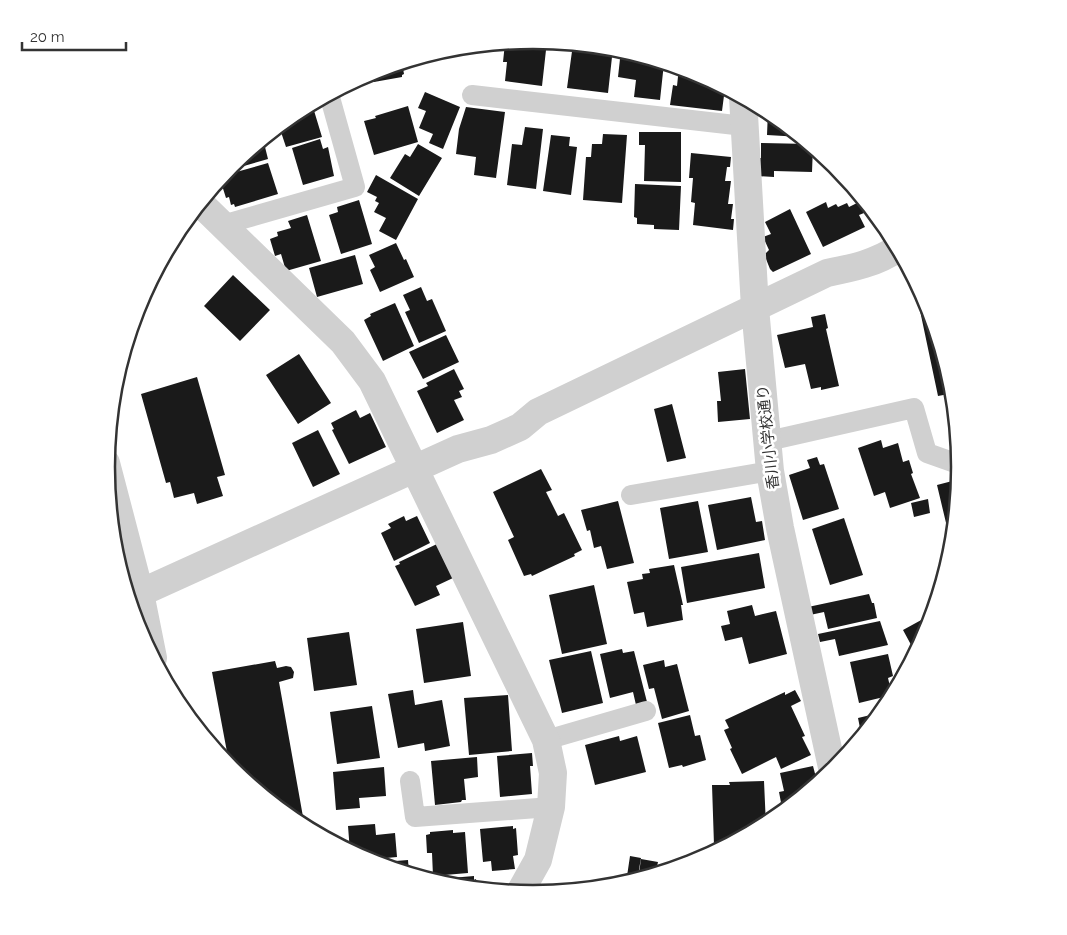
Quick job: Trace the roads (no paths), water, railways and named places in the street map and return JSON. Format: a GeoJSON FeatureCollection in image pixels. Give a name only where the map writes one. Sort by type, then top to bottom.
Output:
{"type":"FeatureCollection","features":[{"type":"Feature","properties":{"kind":"street","name":"香川小学校通り"},"geometry":{"type":"LineString","coordinates":[[743,105],[756,308],[770,471],[780,528],[831,763]]}},
{"type":"Feature","properties":{"kind":"street"},"geometry":{"type":"LineString","coordinates":[[205,208],[343,342],[372,381],[546,740],[553,773],[551,807],[538,860],[524,886]]}},
{"type":"Feature","properties":{"kind":"street"},"geometry":{"type":"LineString","coordinates":[[140,593],[458,449],[491,440],[520,427],[538,412],[827,273],[864,265],[893,252]]}},
{"type":"Feature","properties":{"kind":"street"},"geometry":{"type":"LineString","coordinates":[[117,504],[140,593],[147,628]]}},
{"type":"Feature","properties":{"kind":"lane"},"geometry":{"type":"LineString","coordinates":[[472,95],[744,126]]}},
{"type":"Feature","properties":{"kind":"lane"},"geometry":{"type":"LineString","coordinates":[[222,225],[355,187],[331,101]]}},
{"type":"Feature","properties":{"kind":"lane"},"geometry":{"type":"LineString","coordinates":[[768,441],[914,408],[927,453],[952,462]]}},
{"type":"Feature","properties":{"kind":"lane"},"geometry":{"type":"LineString","coordinates":[[631,495],[770,471]]}},
{"type":"Feature","properties":{"kind":"lane"},"geometry":{"type":"LineString","coordinates":[[546,740],[646,711]]}},
{"type":"Feature","properties":{"kind":"lane"},"geometry":{"type":"LineString","coordinates":[[410,781],[416,817],[551,807]]}}]}
